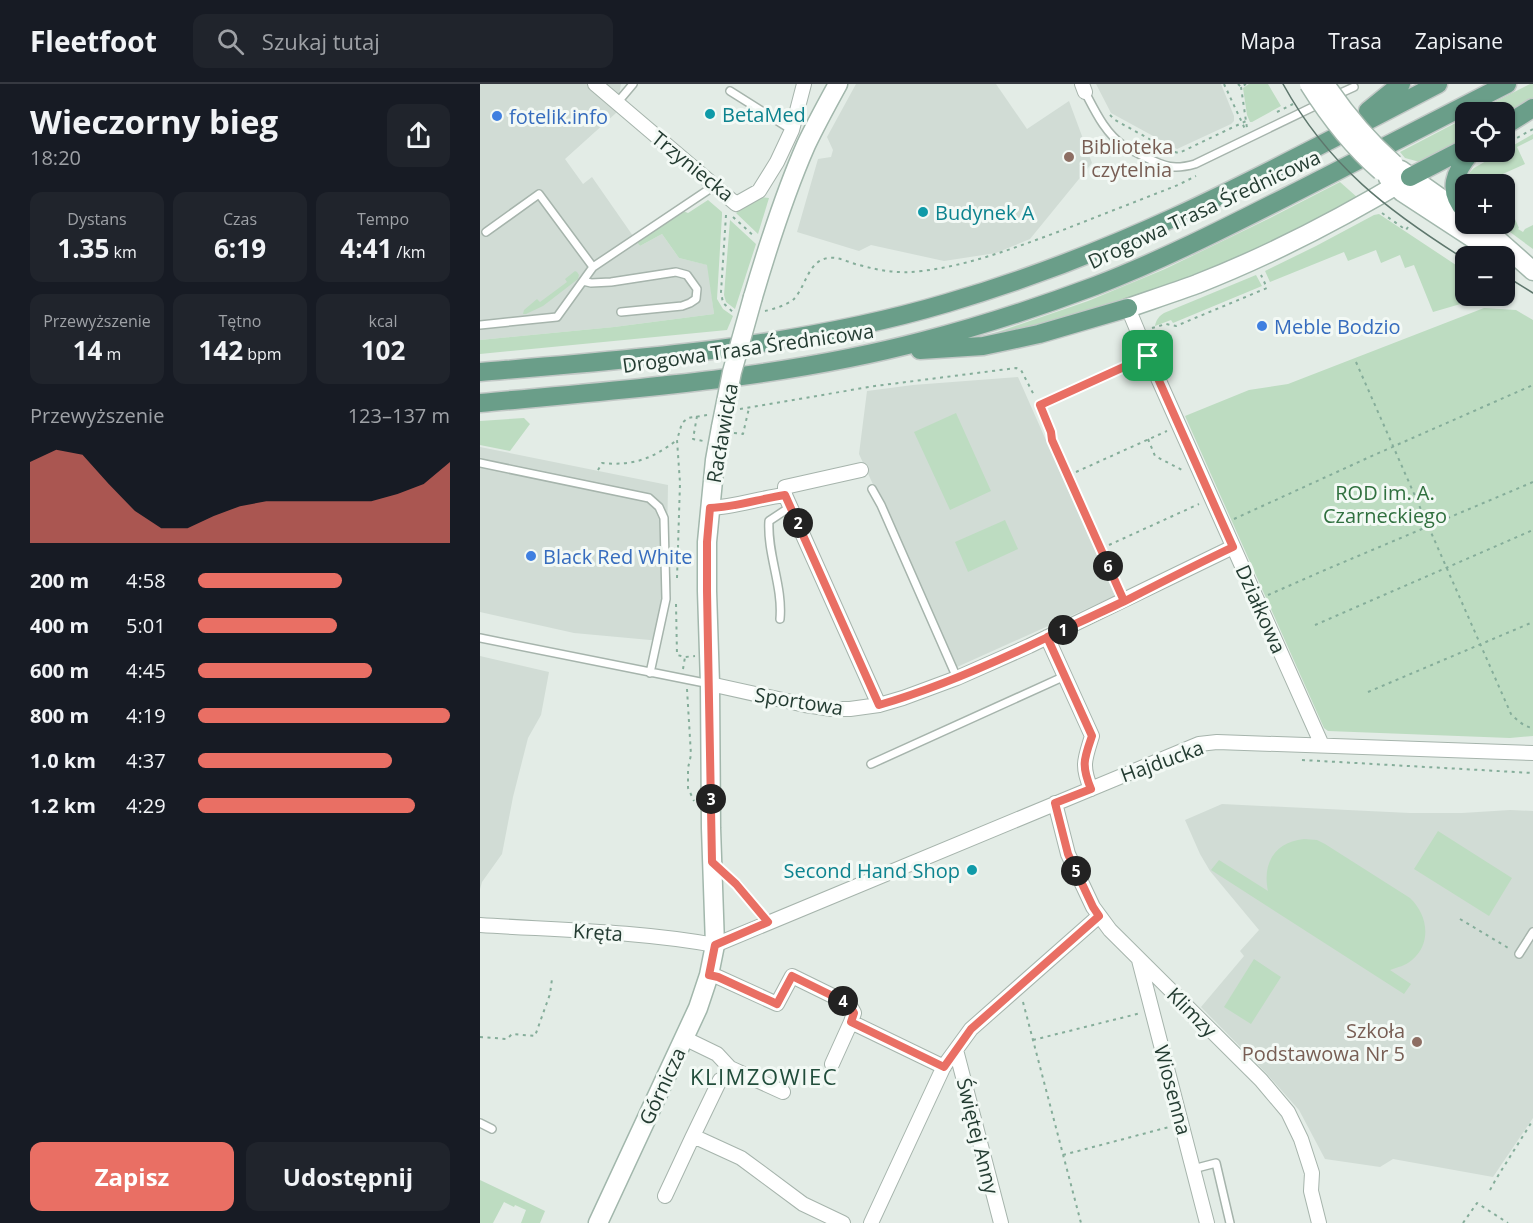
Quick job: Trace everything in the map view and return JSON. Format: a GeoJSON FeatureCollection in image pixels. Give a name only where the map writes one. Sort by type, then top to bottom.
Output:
{"type":"FeatureCollection","features":[{"type":"Feature","properties":{"kind":"main road"},"geometry":{"type":"LineString","coordinates":[[1334,138],[1401,84]]}},
{"type":"Feature","properties":{"kind":"main road","name":"Drogowa Trasa Średnicowa"},"geometry":{"type":"LineString","coordinates":[[480,372],[744,346],[827,332],[945,304],[1020,280],[1175,218],[1438,84]]}},
{"type":"Feature","properties":{"kind":"main road","name":"Drogowa Trasa Średnicowa"},"geometry":{"type":"LineString","coordinates":[[480,403],[705,381],[797,367],[876,353],[1000,319],[1096,285],[1188,246],[1507,84]]}},
{"type":"Feature","properties":{"kind":"main road"},"geometry":{"type":"LineString","coordinates":[[1515,119],[1533,108]]}},
{"type":"Feature","properties":{"kind":"main road"},"geometry":{"type":"LineString","coordinates":[[1403,181],[1455,154]]}},
{"type":"Feature","properties":{"kind":"main road"},"geometry":{"type":"LineString","coordinates":[[876,353],[983,346],[1040,334],[1128,308]]}},
{"type":"Feature","properties":{"kind":"street","name":"Trzyniecka"},"geometry":{"type":"LineString","coordinates":[[595,84],[736,204],[759,191],[777,162],[792,130],[804,84]]}},
{"type":"Feature","properties":{"kind":"street","name":"Racławicka"},"geometry":{"type":"LineString","coordinates":[[715,945],[707,542],[715,460],[732,372],[759,304],[771,235],[807,145],[838,84]]}},
{"type":"Feature","properties":{"kind":"street"},"geometry":{"type":"LineString","coordinates":[[1309,84],[1343,133],[1403,181],[1455,208]]}},
{"type":"Feature","properties":{"kind":"street"},"geometry":{"type":"LineString","coordinates":[[1325,84],[1360,131],[1377,148],[1387,167]]}},
{"type":"Feature","properties":{"kind":"street"},"geometry":{"type":"LineString","coordinates":[[1403,181],[1402,192],[1484,246]]}},
{"type":"Feature","properties":{"kind":"street"},"geometry":{"type":"LineString","coordinates":[[1128,308],[1197,284],[1294,240],[1403,181]]}},
{"type":"Feature","properties":{"kind":"street"},"geometry":{"type":"LineString","coordinates":[[1491,234],[1533,271]]}},
{"type":"Feature","properties":{"kind":"street"},"geometry":{"type":"LineString","coordinates":[[1515,265],[1533,276]]}},
{"type":"Feature","properties":{"kind":"street","name":"Działkowa"},"geometry":{"type":"LineString","coordinates":[[1128,308],[1322,745]]}},
{"type":"Feature","properties":{"kind":"street"},"geometry":{"type":"LineString","coordinates":[[861,470],[785,487],[788,501],[879,705]]}},
{"type":"Feature","properties":{"kind":"street"},"geometry":{"type":"LineString","coordinates":[[710,508],[734,506],[768,497],[788,501]]}},
{"type":"Feature","properties":{"kind":"street","name":"Sportowa"},"geometry":{"type":"LineString","coordinates":[[710,684],[832,709],[879,705],[957,678],[1124,601],[1233,547]]}},
{"type":"Feature","properties":{"kind":"street"},"geometry":{"type":"LineString","coordinates":[[1047,637],[1092,736],[1084,762],[1091,789]]}},
{"type":"Feature","properties":{"kind":"street","name":"Hajducka"},"geometry":{"type":"LineString","coordinates":[[715,945],[1199,744],[1217,742],[1533,753]]}},
{"type":"Feature","properties":{"kind":"street","name":"Klimzy"},"geometry":{"type":"LineString","coordinates":[[1055,803],[1068,854],[1099,916],[1110,930],[1261,1080],[1288,1112],[1301,1139],[1312,1173],[1311,1191],[1318,1223]]}},
{"type":"Feature","properties":{"kind":"street"},"geometry":{"type":"LineString","coordinates":[[871,1223],[944,1067],[971,1029],[1099,916]]}},
{"type":"Feature","properties":{"kind":"street","name":"Kręta"},"geometry":{"type":"LineString","coordinates":[[480,925],[685,939],[715,945]]}},
{"type":"Feature","properties":{"kind":"street","name":"Górnicza"},"geometry":{"type":"LineString","coordinates":[[598,1223],[698,1008],[709,975],[715,945]]}},
{"type":"Feature","properties":{"kind":"street","name":"Wiosenna"},"geometry":{"type":"LineString","coordinates":[[1138,958],[1207,1223]]}},
{"type":"Feature","properties":{"kind":"street"},"geometry":{"type":"LineString","coordinates":[[709,975],[777,1004],[792,976],[849,1004],[854,1013],[832,1064]]}},
{"type":"Feature","properties":{"kind":"street"},"geometry":{"type":"LineString","coordinates":[[851,1022],[944,1067]]}},
{"type":"Feature","properties":{"kind":"street"},"geometry":{"type":"LineString","coordinates":[[684,1038],[717,1054],[730,1068],[783,1092]]}},
{"type":"Feature","properties":{"kind":"street","name":"Świętej Anny"},"geometry":{"type":"LineString","coordinates":[[956,1050],[1001,1223]]}},
{"type":"Feature","properties":{"kind":"street"},"geometry":{"type":"LineString","coordinates":[[665,1196],[720,1080]]}},
{"type":"Feature","properties":{"kind":"street"},"geometry":{"type":"LineString","coordinates":[[693,1137],[741,1158],[803,1204],[837,1222]]}},
{"type":"Feature","properties":{"kind":"lane"},"geometry":{"type":"LineString","coordinates":[[617,103],[633,84]]}},
{"type":"Feature","properties":{"kind":"lane"},"geometry":{"type":"LineString","coordinates":[[1083,88],[1103,124],[1123,146],[1158,164],[1170,168],[1181,168],[1195,164],[1356,85]]}},
{"type":"Feature","properties":{"kind":"lane"},"geometry":{"type":"LineString","coordinates":[[730,91],[739,93],[792,130]]}},
{"type":"Feature","properties":{"kind":"lane"},"geometry":{"type":"LineString","coordinates":[[480,325],[557,317],[593,267],[714,186]]}},
{"type":"Feature","properties":{"kind":"lane"},"geometry":{"type":"LineString","coordinates":[[486,232],[539,194],[593,267]]}},
{"type":"Feature","properties":{"kind":"lane"},"geometry":{"type":"LineString","coordinates":[[583,281],[611,282],[676,272],[687,275],[698,289],[696,299],[682,306],[621,312]]}},
{"type":"Feature","properties":{"kind":"lane"},"geometry":{"type":"LineString","coordinates":[[1124,601],[1052,440],[1040,405],[1148,356]]}},
{"type":"Feature","properties":{"kind":"lane"},"geometry":{"type":"LineString","coordinates":[[480,463],[649,498],[659,507],[664,518],[666,599],[650,672]]}},
{"type":"Feature","properties":{"kind":"lane"},"geometry":{"type":"LineString","coordinates":[[872,489],[957,678]]}},
{"type":"Feature","properties":{"kind":"lane"},"geometry":{"type":"LineString","coordinates":[[780,619],[781,607],[768,531],[769,521],[788,501]]}},
{"type":"Feature","properties":{"kind":"lane","name":"Sportowa"},"geometry":{"type":"LineString","coordinates":[[480,638],[710,684]]}},
{"type":"Feature","properties":{"kind":"lane"},"geometry":{"type":"LineString","coordinates":[[871,764],[1065,676]]}},
{"type":"Feature","properties":{"kind":"lane"},"geometry":{"type":"LineString","coordinates":[[712,862],[736,884],[768,922]]}},
{"type":"Feature","properties":{"kind":"lane"},"geometry":{"type":"LineString","coordinates":[[1519,954],[1533,932]]}},
{"type":"Feature","properties":{"kind":"lane"},"geometry":{"type":"LineString","coordinates":[[480,1123],[492,1129]]}},
{"type":"Feature","properties":{"kind":"lane"},"geometry":{"type":"LineString","coordinates":[[1193,1169],[1216,1164],[1230,1223]]}},
{"type":"Feature","properties":{"kind":"path"},"geometry":{"type":"LineString","coordinates":[[1224,84],[1245,130],[1247,129],[1246,121],[1239,85],[1246,84]]}},
{"type":"Feature","properties":{"kind":"path"},"geometry":{"type":"LineString","coordinates":[[1273,114],[1300,101]]}},
{"type":"Feature","properties":{"kind":"path"},"geometry":{"type":"LineString","coordinates":[[1107,112],[1115,120],[1171,151],[1179,153],[1246,121]]}},
{"type":"Feature","properties":{"kind":"path"},"geometry":{"type":"LineString","coordinates":[[1515,139],[1533,129]]}},
{"type":"Feature","properties":{"kind":"path"},"geometry":{"type":"LineString","coordinates":[[759,304],[783,305],[793,300],[802,288],[808,273],[827,258],[836,258],[891,272],[925,271],[950,266],[996,254],[1038,239],[1196,176]]}},
{"type":"Feature","properties":{"kind":"path"},"geometry":{"type":"LineString","coordinates":[[1378,209],[1406,230],[1408,227]]}},
{"type":"Feature","properties":{"kind":"path"},"geometry":{"type":"LineString","coordinates":[[726,210],[721,292],[723,303],[732,312]]}},
{"type":"Feature","properties":{"kind":"path"},"geometry":{"type":"LineString","coordinates":[[734,217],[755,237]]}},
{"type":"Feature","properties":{"kind":"path"},"geometry":{"type":"LineString","coordinates":[[1147,326],[1148,330],[1166,324],[1176,326],[1267,288],[1260,272]]}},
{"type":"Feature","properties":{"kind":"path"},"geometry":{"type":"LineString","coordinates":[[1356,362],[1511,714],[1519,722],[1533,728]]}},
{"type":"Feature","properties":{"kind":"path"},"geometry":{"type":"LineString","coordinates":[[739,410],[875,386],[1016,368],[1021,370],[1040,405]]}},
{"type":"Feature","properties":{"kind":"path"},"geometry":{"type":"LineString","coordinates":[[1232,521],[1533,385]]}},
{"type":"Feature","properties":{"kind":"path"},"geometry":{"type":"LineString","coordinates":[[677,580],[680,483],[676,440],[682,423],[688,418],[697,416],[742,434],[749,408]]}},
{"type":"Feature","properties":{"kind":"path"},"geometry":{"type":"LineString","coordinates":[[697,416],[693,439],[707,442]]}},
{"type":"Feature","properties":{"kind":"path"},"geometry":{"type":"LineString","coordinates":[[1072,474],[1172,428]]}},
{"type":"Feature","properties":{"kind":"path"},"geometry":{"type":"LineString","coordinates":[[598,470],[602,463],[616,464],[648,459],[663,451],[676,440]]}},
{"type":"Feature","properties":{"kind":"path"},"geometry":{"type":"LineString","coordinates":[[1148,440],[1155,456],[1188,473]]}},
{"type":"Feature","properties":{"kind":"path"},"geometry":{"type":"LineString","coordinates":[[1268,595],[1533,482]]}},
{"type":"Feature","properties":{"kind":"path"},"geometry":{"type":"LineString","coordinates":[[1105,547],[1204,501]]}},
{"type":"Feature","properties":{"kind":"path"},"geometry":{"type":"LineString","coordinates":[[1316,625],[1533,530]]}},
{"type":"Feature","properties":{"kind":"path"},"geometry":{"type":"LineString","coordinates":[[676,600],[676,655],[685,657]]}},
{"type":"Feature","properties":{"kind":"path"},"geometry":{"type":"LineString","coordinates":[[1368,692],[1533,622]]}},
{"type":"Feature","properties":{"kind":"path"},"geometry":{"type":"LineString","coordinates":[[687,689],[692,755],[688,768],[688,788],[696,806]]}},
{"type":"Feature","properties":{"kind":"path"},"geometry":{"type":"LineString","coordinates":[[1301,760],[1533,772]]}},
{"type":"Feature","properties":{"kind":"path"},"geometry":{"type":"LineString","coordinates":[[1460,919],[1519,954]]}},
{"type":"Feature","properties":{"kind":"path"},"geometry":{"type":"LineString","coordinates":[[480,1037],[507,1039],[512,1034],[536,1036],[550,994],[552,979]]}},
{"type":"Feature","properties":{"kind":"path"},"geometry":{"type":"LineString","coordinates":[[1021,994],[1081,1223]]}},
{"type":"Feature","properties":{"kind":"path"},"geometry":{"type":"LineString","coordinates":[[1033,1040],[1146,1012]]}},
{"type":"Feature","properties":{"kind":"path"},"geometry":{"type":"LineString","coordinates":[[1490,1190],[1533,1120]]}},
{"type":"Feature","properties":{"kind":"path"},"geometry":{"type":"LineString","coordinates":[[1063,1155],[1175,1126]]}},
{"type":"Feature","properties":{"kind":"path"},"geometry":{"type":"LineString","coordinates":[[1464,1223],[1477,1203],[1508,1223]]}},
{"type":"Feature","properties":{"kind":"shaded area"},"geometry":{"type":"Polygon","coordinates":[[[480,84],[621,84],[616,113],[565,159],[583,184],[592,177],[640,246],[662,234],[679,258],[708,265],[714,314],[614,327],[480,340],[480,84]]]}},
{"type":"Feature","properties":{"kind":"shaded area"},"geometry":{"type":"Polygon","coordinates":[[[856,84],[996,84],[1027,129],[1069,101],[1092,163],[1030,239],[996,253],[944,261],[871,245],[859,251],[797,232],[818,159],[831,157],[833,150],[827,137],[856,84]]]}},
{"type":"Feature","properties":{"kind":"shaded area"},"geometry":{"type":"Polygon","coordinates":[[[1096,84],[1221,84],[1234,121],[1177,149],[1111,113],[1096,84]]]}},
{"type":"Feature","properties":{"kind":"shaded area"},"geometry":{"type":"Polygon","coordinates":[[[1018,377],[1115,596],[957,667],[859,454],[867,391],[1018,377]]]}},
{"type":"Feature","properties":{"kind":"shaded area"},"geometry":{"type":"Polygon","coordinates":[[[480,447],[668,485],[667,545],[671,582],[661,641],[574,633],[480,612],[480,447]]]}},
{"type":"Feature","properties":{"kind":"shaded area"},"geometry":{"type":"Polygon","coordinates":[[[480,656],[549,672],[541,715],[528,738],[502,854],[482,882],[480,889],[480,656]]]}},
{"type":"Feature","properties":{"kind":"shaded area"},"geometry":{"type":"Polygon","coordinates":[[[1222,804],[1410,813],[1533,811],[1533,1118],[1493,1177],[1393,1159],[1380,1167],[1325,1159],[1299,1110],[1201,1007],[1244,956],[1240,951],[1259,930],[1210,871],[1185,820],[1222,804]]]}},
{"type":"Feature","properties":{"kind":"green space"},"geometry":{"type":"Polygon","coordinates":[[[1249,84],[1268,84],[1281,106],[1250,122],[1243,88],[1249,84]]]}},
{"type":"Feature","properties":{"kind":"green space"},"geometry":{"type":"Polygon","coordinates":[[[1533,84],[1533,100],[1515,112],[1515,102],[1495,102],[1533,84]]]}},
{"type":"Feature","properties":{"kind":"green space"},"geometry":{"type":"Polygon","coordinates":[[[1455,123],[1455,148],[1427,164],[1405,158],[1400,152],[1455,123]]]}},
{"type":"Feature","properties":{"kind":"green space"},"geometry":{"type":"Polygon","coordinates":[[[1533,134],[1533,139],[1517,147],[1525,164],[1503,174],[1468,174],[1484,162],[1515,162],[1515,144],[1533,134]]]}},
{"type":"Feature","properties":{"kind":"green space"},"geometry":{"type":"Polygon","coordinates":[[[1340,182],[1358,198],[1301,228],[1201,274],[1073,318],[983,337],[1088,301],[1165,269],[1340,182]]]}},
{"type":"Feature","properties":{"kind":"green space"},"geometry":{"type":"Polygon","coordinates":[[[761,197],[769,198],[758,234],[736,213],[761,197]]]}},
{"type":"Feature","properties":{"kind":"green space"},"geometry":{"type":"Polygon","coordinates":[[[708,200],[722,212],[717,299],[723,309],[733,316],[727,330],[480,354],[480,340],[614,327],[714,314],[707,265],[679,258],[662,234],[640,246],[637,242],[683,211],[688,213],[708,200]]]}},
{"type":"Feature","properties":{"kind":"green space"},"geometry":{"type":"Polygon","coordinates":[[[1379,214],[1455,264],[1455,306],[1433,312],[1414,265],[1405,268],[1400,255],[1381,263],[1376,250],[1348,261],[1344,252],[1270,282],[1265,271],[1379,214]]]}},
{"type":"Feature","properties":{"kind":"green space"},"geometry":{"type":"Polygon","coordinates":[[[1515,219],[1518,229],[1523,232],[1533,225],[1533,249],[1513,234],[1515,234],[1515,219]]]}},
{"type":"Feature","properties":{"kind":"green space"},"geometry":{"type":"Polygon","coordinates":[[[730,220],[756,244],[735,309],[726,302],[724,295],[730,220]]]}},
{"type":"Feature","properties":{"kind":"green space"},"geometry":{"type":"Polygon","coordinates":[[[575,271],[579,275],[578,279],[543,306],[523,314],[524,310],[537,299],[540,302],[567,282],[565,279],[575,271]]]}},
{"type":"Feature","properties":{"kind":"green space"},"geometry":{"type":"Polygon","coordinates":[[[1256,275],[1262,286],[1173,323],[1171,320],[1155,326],[1158,318],[1164,313],[1256,275]]]}},
{"type":"Feature","properties":{"kind":"green space","name":"ROD im. A. Czarneckiego"},"geometry":{"type":"Polygon","coordinates":[[[1484,308],[1516,310],[1533,320],[1533,736],[1510,738],[1328,731],[1324,728],[1185,416],[1249,390],[1288,384],[1484,308]]]}},
{"type":"Feature","properties":{"kind":"green space"},"geometry":{"type":"Polygon","coordinates":[[[956,413],[991,491],[950,510],[914,432],[956,413]]]}},
{"type":"Feature","properties":{"kind":"green space"},"geometry":{"type":"Polygon","coordinates":[[[524,418],[530,424],[510,451],[480,445],[480,421],[524,418]]]}},
{"type":"Feature","properties":{"kind":"green space"},"geometry":{"type":"Polygon","coordinates":[[[1005,520],[1018,549],[968,572],[955,542],[1005,520]]]}},
{"type":"Feature","properties":{"kind":"green space"},"geometry":{"type":"Polygon","coordinates":[[[1438,831],[1512,878],[1489,916],[1414,869],[1438,831]]]}},
{"type":"Feature","properties":{"kind":"green space"},"geometry":{"type":"Polygon","coordinates":[[[1304,839],[1317,840],[1325,844],[1410,898],[1421,912],[1425,929],[1423,946],[1409,962],[1390,970],[1411,984],[1404,994],[1211,870],[1219,860],[1268,891],[1267,871],[1273,856],[1285,844],[1304,839]]]}},
{"type":"Feature","properties":{"kind":"green space"},"geometry":{"type":"Polygon","coordinates":[[[1254,959],[1281,977],[1251,1024],[1224,1007],[1254,959]]]}},
{"type":"Feature","properties":{"kind":"green space"},"geometry":{"type":"Polygon","coordinates":[[[480,1180],[545,1211],[540,1223],[521,1223],[526,1210],[504,1202],[493,1223],[480,1223],[480,1180]]]}},
{"type":"Feature","properties":{"kind":"tram line"},"geometry":{"type":"LineString","coordinates":[[1283,84],[1301,113],[1340,163],[1386,204],[1455,253]]}},
{"type":"Feature","properties":{"kind":"tram line"},"geometry":{"type":"LineString","coordinates":[[1515,282],[1533,293]]}},
{"type":"Feature","properties":{"kind":"place","name":"BetaMed"},"geometry":{"type":"Point","coordinates":[710,114]}},
{"type":"Feature","properties":{"kind":"place","name":"fotelik.info"},"geometry":{"type":"Point","coordinates":[497,116]}},
{"type":"Feature","properties":{"kind":"place","name":"Biblioteka i czytelnia"},"geometry":{"type":"Point","coordinates":[1069,157]}},
{"type":"Feature","properties":{"kind":"place","name":"Budynek A"},"geometry":{"type":"Point","coordinates":[923,212]}},
{"type":"Feature","properties":{"kind":"place","name":"Meble Bodzio"},"geometry":{"type":"Point","coordinates":[1262,326]}},
{"type":"Feature","properties":{"kind":"place","name":"Black Red White"},"geometry":{"type":"Point","coordinates":[531,556]}},
{"type":"Feature","properties":{"kind":"place","name":"Second Hand Shop"},"geometry":{"type":"Point","coordinates":[972,870]}},
{"type":"Feature","properties":{"kind":"place","name":"Szkoła Podstawowa Nr 5"},"geometry":{"type":"Point","coordinates":[1417,1042]}},
{"type":"Feature","properties":{"kind":"district","name":"KLIMZOWIEC"},"geometry":{"type":"Point","coordinates":[764,1076]}},
{"type":"Feature","properties":{"kind":"route"},"geometry":{"type":"LineString","coordinates":[[1148,356],[1040,405],[1052,440],[1124,601],[1047,637],[1092,736],[1084,762],[1091,789],[1055,803],[1068,854],[1099,916],[971,1029],[944,1067],[851,1022],[854,1013],[849,1004],[792,976],[777,1004],[709,975],[715,945],[768,922],[736,884],[712,862],[707,591],[710,508],[734,506],[785,495],[879,705],[903,698],[957,678],[1029,646],[1047,637],[1124,601],[1233,547],[1148,356]]}}]}
